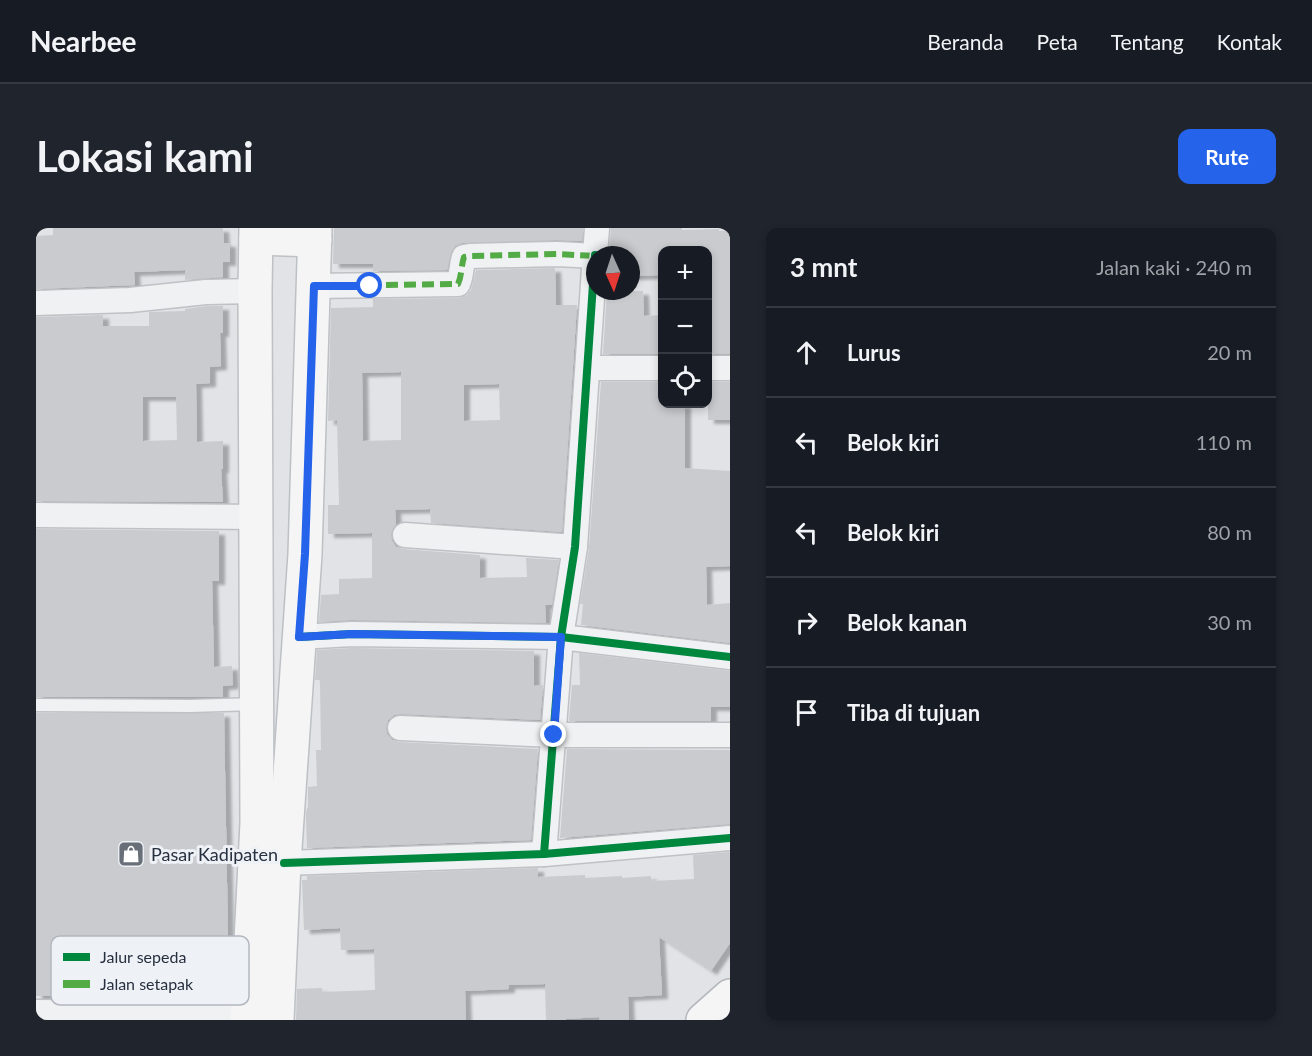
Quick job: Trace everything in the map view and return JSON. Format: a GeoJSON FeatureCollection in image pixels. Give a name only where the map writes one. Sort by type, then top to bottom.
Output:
{"type":"FeatureCollection","features":[{"type":"Feature","properties":{"kind":"main road"},"geometry":{"type":"LineString","coordinates":[[256,233],[315,234],[305,554],[284,864],[257,1018],[256,233]]}},
{"type":"Feature","properties":{"kind":"main road"},"geometry":{"type":"LineString","coordinates":[[703,1020],[730,996]]}},
{"type":"Feature","properties":{"kind":"street"},"geometry":{"type":"LineString","coordinates":[[596,246],[597,228]]}},
{"type":"Feature","properties":{"kind":"street"},"geometry":{"type":"LineString","coordinates":[[314,286],[458,284],[464,257],[470,255],[586,255]]}},
{"type":"Feature","properties":{"kind":"street"},"geometry":{"type":"LineString","coordinates":[[36,303],[130,300],[206,292],[255,291]]}},
{"type":"Feature","properties":{"kind":"street"},"geometry":{"type":"LineString","coordinates":[[544,854],[561,637],[575,547],[592,300]]}},
{"type":"Feature","properties":{"kind":"street"},"geometry":{"type":"LineString","coordinates":[[588,368],[658,368]]}},
{"type":"Feature","properties":{"kind":"street"},"geometry":{"type":"LineString","coordinates":[[712,368],[730,368]]}},
{"type":"Feature","properties":{"kind":"street"},"geometry":{"type":"LineString","coordinates":[[36,515],[256,517]]}},
{"type":"Feature","properties":{"kind":"street"},"geometry":{"type":"LineString","coordinates":[[405,535],[575,547]]}},
{"type":"Feature","properties":{"kind":"street"},"geometry":{"type":"LineString","coordinates":[[299,637],[352,634],[561,637],[730,657]]}},
{"type":"Feature","properties":{"kind":"street"},"geometry":{"type":"LineString","coordinates":[[400,728],[554,735],[730,735]]}},
{"type":"Feature","properties":{"kind":"street"},"geometry":{"type":"LineString","coordinates":[[284,864],[544,854],[730,838]]}},
{"type":"Feature","properties":{"kind":"street"},"geometry":{"type":"LineString","coordinates":[[36,1012],[257,1018]]}},
{"type":"Feature","properties":{"kind":"lane"},"geometry":{"type":"LineString","coordinates":[[36,705],[257,704]]}},
{"type":"Feature","properties":{"kind":"building"},"geometry":{"type":"Polygon","coordinates":[[[53,228],[223,228],[224,243],[230,243],[230,262],[223,262],[223,277],[185,280],[185,270],[134,272],[135,285],[36,289],[36,236],[53,235],[53,228]]]}},
{"type":"Feature","properties":{"kind":"building"},"geometry":{"type":"Polygon","coordinates":[[[334,228],[583,228],[582,241],[462,243],[455,246],[451,253],[447,270],[373,271],[373,264],[333,264],[334,228]]]}},
{"type":"Feature","properties":{"kind":"building"},"geometry":{"type":"Polygon","coordinates":[[[611,228],[730,231],[730,354],[712,354],[712,246],[658,246],[658,275],[640,276],[640,246],[610,246],[611,228]]]}},
{"type":"Feature","properties":{"kind":"building"},"geometry":{"type":"Polygon","coordinates":[[[555,268],[556,305],[577,305],[562,532],[431,523],[430,509],[395,510],[396,525],[391,535],[392,541],[396,547],[403,549],[480,555],[480,578],[527,577],[526,558],[559,560],[552,605],[545,605],[546,623],[352,620],[319,622],[321,595],[339,594],[339,579],[372,578],[372,533],[328,534],[328,505],[339,505],[337,420],[328,421],[331,308],[373,307],[373,299],[459,298],[467,295],[471,290],[476,270],[555,268]],[[401,372],[362,373],[363,441],[401,440],[401,372]],[[499,384],[464,385],[464,421],[500,420],[499,384]]]}},
{"type":"Feature","properties":{"kind":"building"},"geometry":{"type":"Polygon","coordinates":[[[640,291],[643,291],[644,316],[658,315],[658,354],[603,354],[606,300],[640,300],[640,291]]]}},
{"type":"Feature","properties":{"kind":"building"},"geometry":{"type":"Polygon","coordinates":[[[223,306],[223,333],[220,333],[221,366],[210,367],[210,383],[196,384],[197,442],[223,441],[223,469],[221,469],[223,502],[36,501],[36,317],[103,315],[103,326],[149,326],[149,312],[185,311],[185,309],[223,306]],[[143,397],[143,441],[177,440],[176,397],[143,397]]]}},
{"type":"Feature","properties":{"kind":"building"},"geometry":{"type":"Polygon","coordinates":[[[601,382],[658,382],[658,408],[685,408],[685,468],[730,471],[730,566],[706,567],[707,605],[730,603],[730,643],[581,625],[583,604],[580,604],[589,548],[601,382]]]}},
{"type":"Feature","properties":{"kind":"building"},"geometry":{"type":"Polygon","coordinates":[[[712,382],[730,382],[730,420],[708,420],[708,408],[712,408],[712,382]]]}},
{"type":"Feature","properties":{"kind":"building"},"geometry":{"type":"Polygon","coordinates":[[[36,529],[219,531],[219,581],[212,581],[214,667],[232,666],[233,685],[223,686],[223,697],[36,697],[36,529]]]}},
{"type":"Feature","properties":{"kind":"building"},"geometry":{"type":"Polygon","coordinates":[[[352,648],[534,651],[534,686],[543,685],[540,720],[401,714],[394,715],[388,720],[386,728],[392,740],[399,742],[538,749],[531,840],[307,848],[308,787],[317,786],[316,750],[321,750],[320,680],[315,680],[317,650],[352,648]]]}},
{"type":"Feature","properties":{"kind":"building"},"geometry":{"type":"Polygon","coordinates":[[[579,653],[730,671],[730,707],[711,707],[711,721],[569,721],[572,685],[580,685],[579,653]]]}},
{"type":"Feature","properties":{"kind":"building","name":"Pasar Kadipaten"},"geometry":{"type":"Polygon","coordinates":[[[36,713],[224,713],[228,936],[51,936],[51,996],[36,996],[36,713]]]}},
{"type":"Feature","properties":{"kind":"building"},"geometry":{"type":"Polygon","coordinates":[[[567,749],[730,750],[730,824],[560,838],[567,749]]]}},
{"type":"Feature","properties":{"kind":"building"},"geometry":{"type":"Polygon","coordinates":[[[730,852],[730,943],[711,971],[659,937],[662,995],[628,997],[629,1020],[600,1020],[599,1017],[546,1020],[545,984],[509,985],[509,989],[465,991],[466,1020],[296,1020],[297,989],[322,988],[322,992],[375,990],[374,949],[341,950],[340,928],[304,930],[302,880],[307,880],[307,876],[538,868],[538,877],[585,875],[585,878],[651,876],[651,881],[694,879],[693,855],[730,852]]]}},
{"type":"Feature","properties":{"kind":"marked path"},"geometry":{"type":"LineString","coordinates":[[314,286],[458,284],[464,257],[557,254],[586,256]]}},
{"type":"Feature","properties":{"kind":"cycle path"},"geometry":{"type":"LineString","coordinates":[[544,854],[561,637],[575,547],[592,300]]}},
{"type":"Feature","properties":{"kind":"cycle path"},"geometry":{"type":"LineString","coordinates":[[299,637],[352,634],[561,637],[730,657]]}},
{"type":"Feature","properties":{"kind":"cycle path"},"geometry":{"type":"LineString","coordinates":[[284,863],[544,854],[730,838]]}},
{"type":"Feature","properties":{"kind":"place","name":"Pasar Kadipaten"},"geometry":{"type":"Point","coordinates":[131,854]}},
{"type":"Feature","properties":{"kind":"route"},"geometry":{"type":"LineString","coordinates":[[370,286],[314,286],[305,554],[299,637],[352,634],[561,637],[554,735]]}}]}
